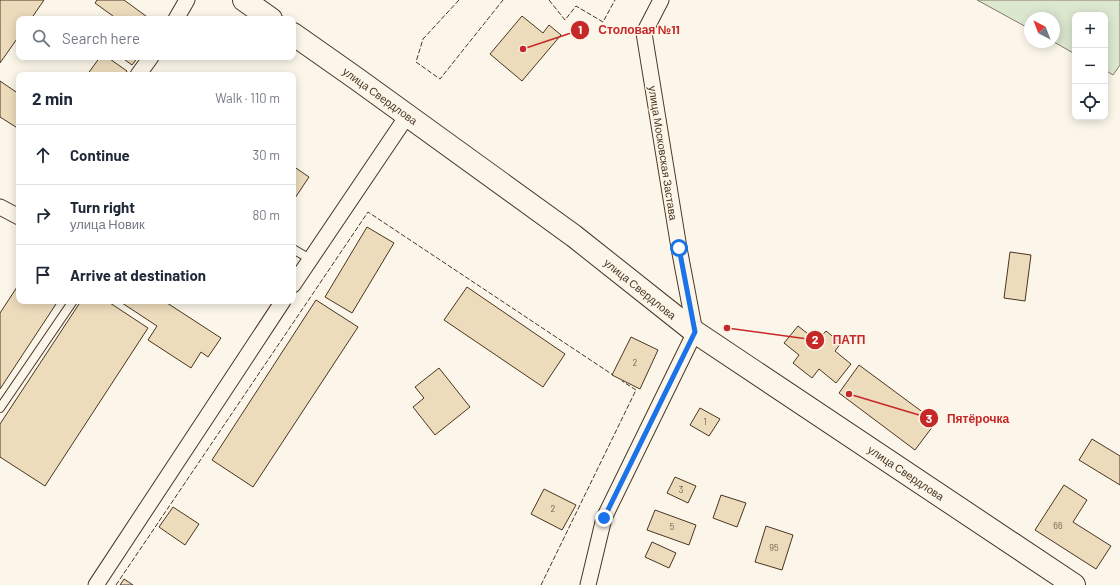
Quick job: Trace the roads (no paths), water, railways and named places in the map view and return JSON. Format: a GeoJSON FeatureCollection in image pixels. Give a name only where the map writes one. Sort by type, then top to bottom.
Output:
{"type":"FeatureCollection","features":[{"type":"Feature","properties":{"kind":"main road"},"geometry":{"type":"LineString","coordinates":[[244,0],[267,16]]}},
{"type":"Feature","properties":{"kind":"main road","name":"улица Свердлова"},"geometry":{"type":"LineString","coordinates":[[296,36],[574,236],[695,332],[1074,585]]}},
{"type":"Feature","properties":{"kind":"street"},"geometry":{"type":"LineString","coordinates":[[178,16],[187,0]]}},
{"type":"Feature","properties":{"kind":"street","name":"улица Московская Застава"},"geometry":{"type":"LineString","coordinates":[[661,0],[644,33],[679,248],[695,332]]}},
{"type":"Feature","properties":{"kind":"street"},"geometry":{"type":"LineString","coordinates":[[140,72],[149,60]]}},
{"type":"Feature","properties":{"kind":"street"},"geometry":{"type":"LineString","coordinates":[[296,280],[407,116]]}},
{"type":"Feature","properties":{"kind":"street"},"geometry":{"type":"LineString","coordinates":[[0,207],[16,215]]}},
{"type":"Feature","properties":{"kind":"street"},"geometry":{"type":"LineString","coordinates":[[96,585],[281,304]]}},
{"type":"Feature","properties":{"kind":"street"},"geometry":{"type":"LineString","coordinates":[[588,585],[604,518],[695,332]]}},
{"type":"Feature","properties":{"kind":"lane"},"geometry":{"type":"LineString","coordinates":[[296,251],[310,259]]}},
{"type":"Feature","properties":{"kind":"lane"},"geometry":{"type":"LineString","coordinates":[[0,408],[71,304]]}},
{"type":"Feature","properties":{"kind":"place","name":"Столовая №11"},"geometry":{"type":"Point","coordinates":[523,49]}},
{"type":"Feature","properties":{"kind":"place","name":"ПАТП"},"geometry":{"type":"Point","coordinates":[727,328]}},
{"type":"Feature","properties":{"kind":"place","name":"Пятёрочка"},"geometry":{"type":"Point","coordinates":[849,394]}}]}
